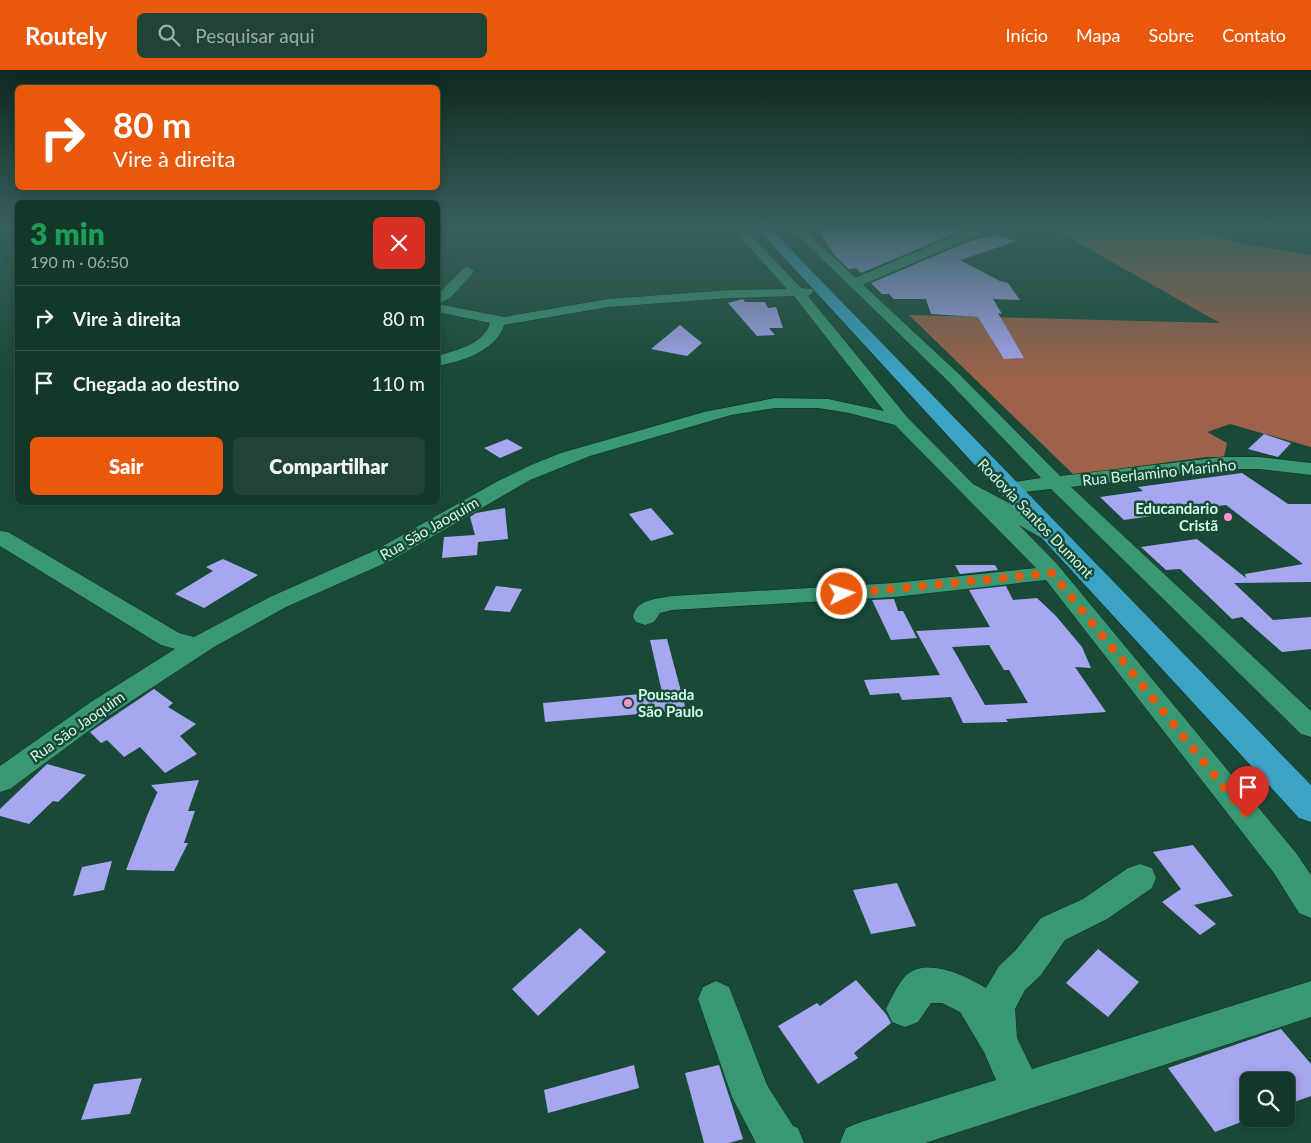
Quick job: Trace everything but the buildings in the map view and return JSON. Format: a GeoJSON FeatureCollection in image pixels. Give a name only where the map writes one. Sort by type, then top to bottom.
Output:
{"type":"FeatureCollection","features":[{"type":"Feature","properties":{"kind":"highway","name":"Rodovia Santos Dumont"},"geometry":{"type":"LineString","coordinates":[[803,278],[810,292],[1008,488],[1311,808]]}},
{"type":"Feature","properties":{"kind":"street"},"geometry":{"type":"LineString","coordinates":[[440,299],[462,278]]}},
{"type":"Feature","properties":{"kind":"street"},"geometry":{"type":"LineString","coordinates":[[792,278],[810,292],[902,421],[966,488],[998,516],[1052,573],[1285,863],[1311,902]]}},
{"type":"Feature","properties":{"kind":"street"},"geometry":{"type":"LineString","coordinates":[[850,278],[953,377],[1056,483],[1311,727]]}},
{"type":"Feature","properties":{"kind":"street"},"geometry":{"type":"LineString","coordinates":[[855,283],[866,278]]}},
{"type":"Feature","properties":{"kind":"street"},"geometry":{"type":"LineString","coordinates":[[440,308],[504,322],[608,303],[722,295],[810,292]]}},
{"type":"Feature","properties":{"kind":"street"},"geometry":{"type":"LineString","coordinates":[[440,360],[480,346],[489,340],[496,329],[498,321]]}},
{"type":"Feature","properties":{"kind":"street","name":"Rua São Jaoquim"},"geometry":{"type":"LineString","coordinates":[[0,781],[93,712],[198,647],[277,602],[381,557],[433,529],[483,497],[524,475],[566,457],[721,413],[761,405],[818,402],[902,421]]}},
{"type":"Feature","properties":{"kind":"street","name":"Rua Berlamino Marinho"},"geometry":{"type":"LineString","coordinates":[[1008,488],[1223,463],[1311,469]]}},
{"type":"Feature","properties":{"kind":"street"},"geometry":{"type":"LineString","coordinates":[[966,488],[1052,534]]}},
{"type":"Feature","properties":{"kind":"street"},"geometry":{"type":"LineString","coordinates":[[0,537],[170,639],[198,647]]}},
{"type":"Feature","properties":{"kind":"street"},"geometry":{"type":"LineString","coordinates":[[645,617],[646,611],[652,607],[672,603],[742,598],[790,598],[894,590],[1052,573]]}},
{"type":"Feature","properties":{"kind":"street"},"geometry":{"type":"LineString","coordinates":[[998,1041],[996,1007],[1012,978],[1028,963],[1053,929],[1095,909],[1140,878]]}},
{"type":"Feature","properties":{"kind":"street"},"geometry":{"type":"LineString","coordinates":[[905,1009],[922,985],[945,986],[973,1000],[998,1041],[1022,1091]]}},
{"type":"Feature","properties":{"kind":"street"},"geometry":{"type":"LineString","coordinates":[[716,999],[752,1098],[778,1141],[783,1143]]}},
{"type":"Feature","properties":{"kind":"street"},"geometry":{"type":"LineString","coordinates":[[861,1143],[1311,999]]}},
{"type":"Feature","properties":{"kind":"shaded area"},"geometry":{"type":"Polygon","coordinates":[[[1141,278],[1311,278],[1311,447],[1230,424],[1207,432],[1227,443],[1224,457],[1206,457],[1074,475],[909,315],[1220,323],[1141,278]]]}},
{"type":"Feature","properties":{"kind":"place","name":"Educandario Cristã"},"geometry":{"type":"Point","coordinates":[1228,517]}},
{"type":"Feature","properties":{"kind":"place","name":"Pousada São Paulo"},"geometry":{"type":"Point","coordinates":[628,703]}},
{"type":"Feature","properties":{"kind":"route"},"geometry":{"type":"LineString","coordinates":[[842,594],[1052,573],[1248,817]]}}]}
